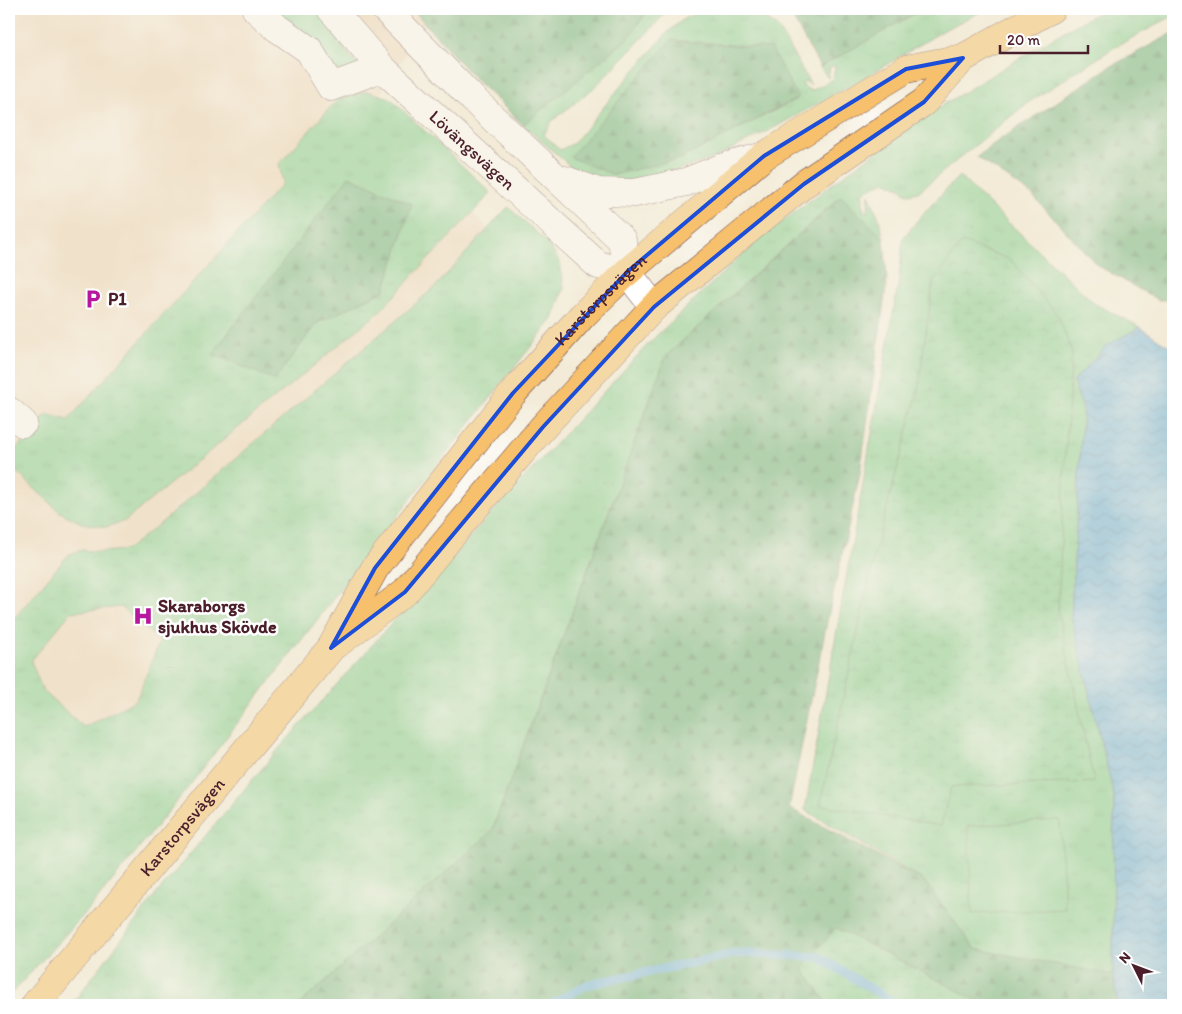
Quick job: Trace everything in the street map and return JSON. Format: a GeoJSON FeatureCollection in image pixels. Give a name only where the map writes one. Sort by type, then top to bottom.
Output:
{"type":"FeatureCollection","features":[{"type":"Feature","properties":{"kind":"main road","name":"Karstorpsvägen"},"geometry":{"type":"LineString","coordinates":[[35,1005],[331,648],[375,568],[513,393],[582,316],[627,272],[764,156],[906,70],[963,58],[1051,9]]}},
{"type":"Feature","properties":{"kind":"main road","name":"Karstorpsvägen"},"geometry":{"type":"LineString","coordinates":[[331,648],[405,592],[543,427],[654,308],[804,184],[924,102],[963,58]]}},
{"type":"Feature","properties":{"kind":"street"},"geometry":{"type":"LineString","coordinates":[[256,9],[277,28],[309,50],[331,88],[382,68]]}},
{"type":"Feature","properties":{"kind":"street","name":"Lövängsvägen"},"geometry":{"type":"LineString","coordinates":[[331,9],[382,68],[598,265],[627,272]]}},
{"type":"Feature","properties":{"kind":"street","name":"Lövängsvägen"},"geometry":{"type":"LineString","coordinates":[[385,9],[474,100],[622,240],[627,272],[654,308]]}},
{"type":"Feature","properties":{"kind":"street","name":"Lövängsvägen"},"geometry":{"type":"LineString","coordinates":[[554,176],[598,192],[635,193],[686,182],[721,168],[764,156]]}},
{"type":"Feature","properties":{"kind":"highlighted area"},"geometry":{"type":"Polygon","coordinates":[[[963,58],[924,102],[804,184],[654,307],[543,427],[405,592],[331,648],[375,568],[513,393],[627,272],[764,156],[906,69],[963,58]]]}},
{"type":"Feature","properties":{"kind":"shaded area","name":"Skaraborgs sjukhus Skövde"},"geometry":{"type":"Polygon","coordinates":[[[9,9],[419,9],[428,21],[368,112],[546,284],[9,949],[9,9]]]}},
{"type":"Feature","properties":{"kind":"green space"},"geometry":{"type":"Polygon","coordinates":[[[272,9],[316,9],[347,53],[360,67],[336,71],[272,9]]]}},
{"type":"Feature","properties":{"kind":"green space"},"geometry":{"type":"Polygon","coordinates":[[[412,9],[649,9],[628,38],[523,125],[470,74],[412,9]]]}},
{"type":"Feature","properties":{"kind":"green space"},"geometry":{"type":"Polygon","coordinates":[[[649,9],[669,9],[596,86],[552,121],[544,135],[560,150],[574,143],[669,31],[685,18],[701,11],[719,10],[747,13],[766,19],[778,28],[811,85],[804,81],[802,85],[811,91],[833,79],[835,66],[830,67],[828,78],[820,67],[923,9],[986,9],[946,29],[854,84],[712,159],[646,180],[603,181],[578,173],[523,125],[628,38],[649,9]],[[797,99],[613,175],[682,158],[797,99]]]}},
{"type":"Feature","properties":{"kind":"green space"},"geometry":{"type":"Polygon","coordinates":[[[790,9],[923,9],[820,67],[791,15],[790,9]]]}},
{"type":"Feature","properties":{"kind":"green space"},"geometry":{"type":"Polygon","coordinates":[[[1105,9],[1173,9],[1173,16],[1115,47],[1026,104],[918,192],[905,193],[902,189],[885,181],[863,192],[863,211],[868,211],[869,194],[878,216],[884,239],[841,196],[666,356],[492,831],[299,1005],[71,1005],[158,892],[276,752],[473,533],[650,342],[756,241],[848,172],[925,116],[1061,33],[1105,9]]]}},
{"type":"Feature","properties":{"kind":"green space"},"geometry":{"type":"Polygon","coordinates":[[[1173,33],[1173,300],[1158,300],[1097,265],[1031,194],[977,157],[1108,68],[1173,33]]]}},
{"type":"Feature","properties":{"kind":"green space"},"geometry":{"type":"Polygon","coordinates":[[[671,40],[771,48],[798,98],[682,158],[613,175],[570,157],[671,40]]]}},
{"type":"Feature","properties":{"kind":"green space"},"geometry":{"type":"Polygon","coordinates":[[[366,91],[390,98],[491,193],[379,312],[125,521],[106,527],[81,523],[60,512],[9,465],[9,457],[47,414],[68,420],[283,183],[279,164],[337,100],[366,91]],[[412,204],[317,323],[384,291],[412,204]]]}},
{"type":"Feature","properties":{"kind":"green space"},"geometry":{"type":"Polygon","coordinates":[[[349,176],[412,204],[384,291],[317,323],[275,380],[212,354],[349,176]]]}},
{"type":"Feature","properties":{"kind":"green space"},"geometry":{"type":"Polygon","coordinates":[[[959,176],[1095,304],[1140,327],[1106,346],[1073,382],[1083,408],[1071,616],[1114,796],[1113,975],[975,949],[923,880],[805,810],[899,280],[903,238],[959,176]]]}},
{"type":"Feature","properties":{"kind":"green space"},"geometry":{"type":"Polygon","coordinates":[[[841,196],[884,239],[887,280],[860,474],[828,617],[789,808],[923,880],[975,949],[1113,975],[1118,1005],[986,1005],[836,928],[802,968],[829,1005],[299,1005],[492,831],[666,356],[841,196]]]}},
{"type":"Feature","properties":{"kind":"green space"},"geometry":{"type":"Polygon","coordinates":[[[508,207],[548,243],[560,263],[564,288],[553,319],[380,538],[186,790],[90,908],[9,996],[9,624],[69,554],[82,550],[101,552],[126,550],[162,522],[436,286],[508,207]],[[121,607],[71,612],[31,661],[43,691],[84,727],[136,700],[160,641],[121,607]]]}},
{"type":"Feature","properties":{"kind":"green space"},"geometry":{"type":"Polygon","coordinates":[[[962,242],[1011,260],[1059,317],[1072,353],[1058,611],[1094,782],[951,787],[941,826],[820,805],[875,552],[918,391],[933,282],[962,242]]]}},
{"type":"Feature","properties":{"kind":"green space"},"geometry":{"type":"Polygon","coordinates":[[[1060,820],[1065,909],[972,914],[968,826],[1060,820]]]}},
{"type":"Feature","properties":{"kind":"green space"},"geometry":{"type":"Polygon","coordinates":[[[836,928],[986,1005],[829,1005],[802,968],[836,928]]]}},
{"type":"Feature","properties":{"kind":"water"},"geometry":{"type":"Polygon","coordinates":[[[1140,327],[1167,345],[1172,343],[1170,331],[1173,330],[1173,1005],[1118,1005],[1113,975],[1114,796],[1071,616],[1083,408],[1073,382],[1106,346],[1140,327]]]}},
{"type":"Feature","properties":{"kind":"waterway"},"geometry":{"type":"LineString","coordinates":[[551,1005],[586,985],[739,953],[819,957],[898,1005]]}},
{"type":"Feature","properties":{"kind":"place","name":"P1"},"geometry":{"type":"Point","coordinates":[93,299]}},
{"type":"Feature","properties":{"kind":"place","name":"Skaraborgs sjukhus Skövde"},"geometry":{"type":"Point","coordinates":[143,616]}}]}
